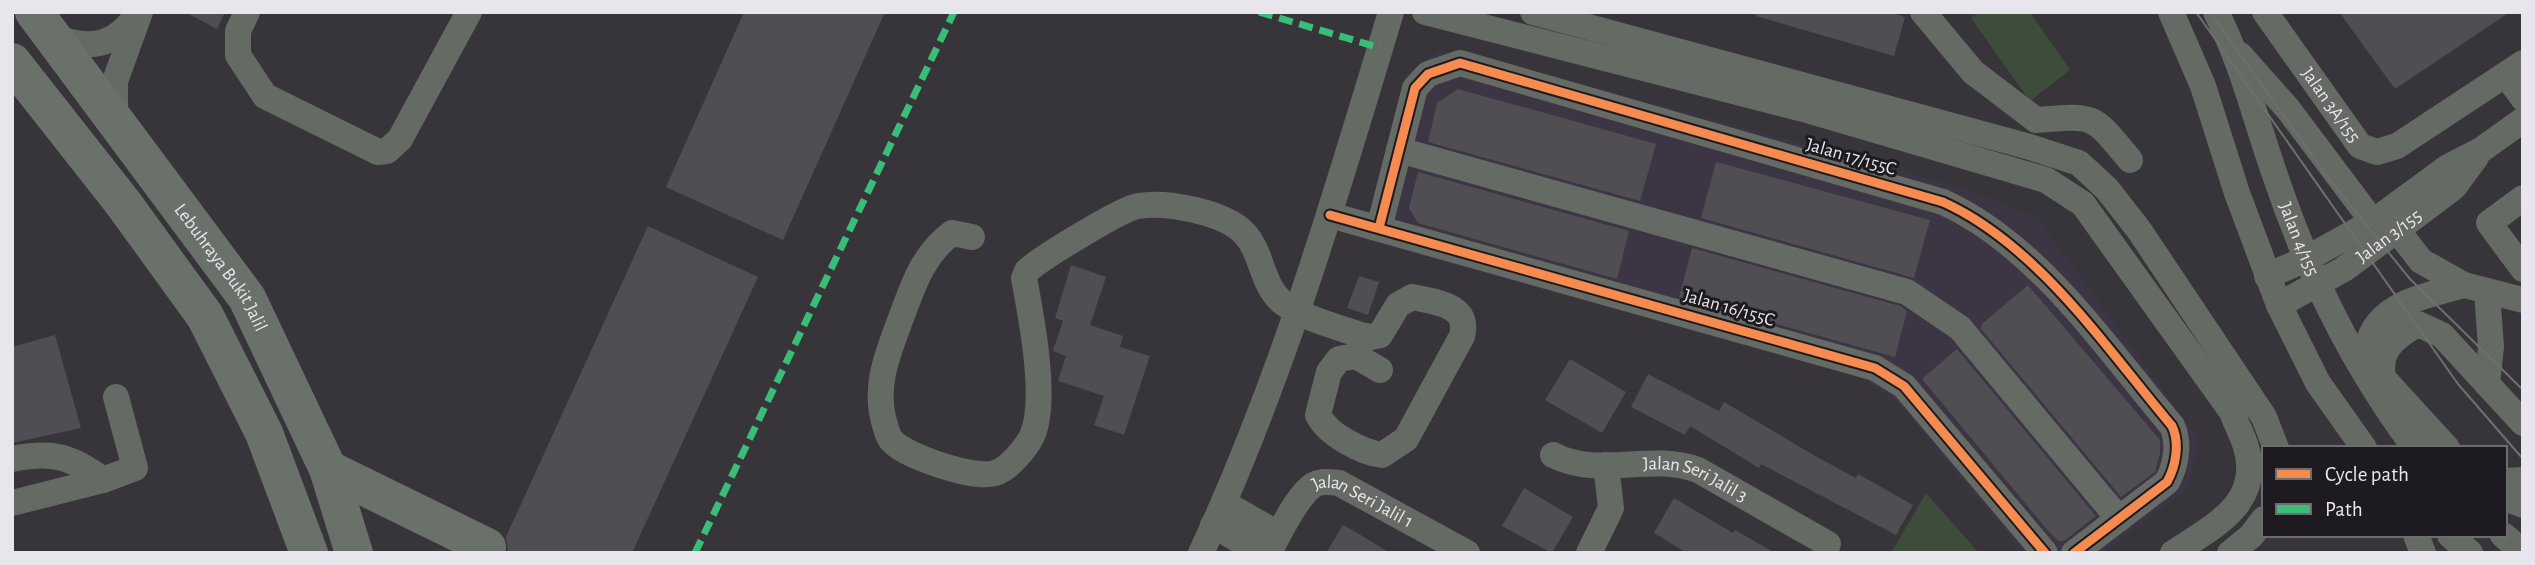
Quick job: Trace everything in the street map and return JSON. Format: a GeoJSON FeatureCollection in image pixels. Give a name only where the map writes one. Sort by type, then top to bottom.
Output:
{"type":"FeatureCollection","features":[{"type":"Feature","properties":{"kind":"highway","name":"Lebuhraya Bukit Jalil"},"geometry":{"type":"LineString","coordinates":[[43,24],[247,298],[327,469],[354,553]]}},
{"type":"Feature","properties":{"kind":"highway","name":"Lebuhraya Bukit Jalil"},"geometry":{"type":"LineString","coordinates":[[12,62],[123,203],[205,316],[264,433],[309,553]]}},
{"type":"Feature","properties":{"kind":"highway"},"geometry":{"type":"LineString","coordinates":[[327,469],[487,547]]}},
{"type":"Feature","properties":{"kind":"street"},"geometry":{"type":"LineString","coordinates":[[43,24],[95,46],[127,30],[139,12]]}},
{"type":"Feature","properties":{"kind":"street"},"geometry":{"type":"LineString","coordinates":[[115,120],[115,81],[139,12]]}},
{"type":"Feature","properties":{"kind":"street"},"geometry":{"type":"LineString","coordinates":[[247,12],[238,31],[238,55],[265,96],[378,152],[387,151],[400,139],[469,12]]}},
{"type":"Feature","properties":{"kind":"street"},"geometry":{"type":"LineString","coordinates":[[1201,553],[1219,514],[1297,312],[1330,215],[1391,12]]}},
{"type":"Feature","properties":{"kind":"street"},"geometry":{"type":"LineString","coordinates":[[1425,12],[1807,110],[2046,180],[2071,194],[2082,204],[2232,412],[2247,448],[2248,482],[2231,515],[2173,553]]}},
{"type":"Feature","properties":{"kind":"street"},"geometry":{"type":"LineString","coordinates":[[1533,12],[2030,146],[2079,163],[2106,189],[2138,230],[2264,417],[2275,446]]}},
{"type":"Feature","properties":{"kind":"street"},"geometry":{"type":"LineString","coordinates":[[1923,12],[1973,72],[2036,120],[2084,116],[2099,122],[2130,160]]}},
{"type":"Feature","properties":{"kind":"street"},"geometry":{"type":"LineString","coordinates":[[2171,12],[2203,86],[2278,305],[2318,383],[2363,446]]}},
{"type":"Feature","properties":{"kind":"street","name":"Jalan 4/155"},"geometry":{"type":"LineString","coordinates":[[2217,12],[2236,51],[2275,177],[2316,285],[2342,335],[2374,365],[2395,420],[2433,445]]}},
{"type":"Feature","properties":{"kind":"street","name":"Jalan 3A/155"},"geometry":{"type":"LineString","coordinates":[[2266,12],[2360,146],[2377,152],[2397,146],[2514,69]]}},
{"type":"Feature","properties":{"kind":"street"},"geometry":{"type":"LineString","coordinates":[[2236,51],[2385,226],[2421,261],[2476,289],[2523,300]]}},
{"type":"Feature","properties":{"kind":"street","name":"Jalan 17/155C"},"geometry":{"type":"LineString","coordinates":[[1379,228],[1415,88],[1428,74],[1460,63],[1959,209],[2041,271],[2172,426],[2177,437],[2173,472],[2166,482],[2074,553]]}},
{"type":"Feature","properties":{"kind":"street"},"geometry":{"type":"LineString","coordinates":[[2514,69],[2523,98]]}},
{"type":"Feature","properties":{"kind":"street","name":"Jalan 3/155"},"geometry":{"type":"LineString","coordinates":[[2278,305],[2316,285],[2448,167],[2482,150],[2523,120]]}},
{"type":"Feature","properties":{"kind":"street"},"geometry":{"type":"LineString","coordinates":[[1399,150],[1907,292],[1960,328],[2119,519]]}},
{"type":"Feature","properties":{"kind":"street"},"geometry":{"type":"LineString","coordinates":[[2523,198],[2489,223],[2523,269]]}},
{"type":"Feature","properties":{"kind":"street"},"geometry":{"type":"LineString","coordinates":[[972,237],[952,233],[938,243],[919,272],[883,365],[880,388],[884,425],[892,440],[946,466],[979,475],[996,473],[1009,464],[1032,434],[1038,377],[1024,278],[1027,271],[1134,207],[1155,204],[1221,216],[1243,232],[1256,248],[1272,291],[1297,312],[1371,337],[1385,330],[1398,305],[1412,297],[1447,305],[1461,317],[1464,326],[1462,336],[1406,439],[1382,455],[1371,454],[1328,428],[1318,415],[1329,372],[1339,359],[1356,356],[1380,370]]}},
{"type":"Feature","properties":{"kind":"street","name":"Jalan 16/155C"},"geometry":{"type":"LineString","coordinates":[[1330,215],[1875,368],[1904,386],[2045,553]]}},
{"type":"Feature","properties":{"kind":"street","name":"Jalan 3/155"},"geometry":{"type":"LineString","coordinates":[[2267,276],[2385,226]]}},
{"type":"Feature","properties":{"kind":"street"},"geometry":{"type":"LineString","coordinates":[[2433,445],[2374,365],[2377,325],[2393,307],[2476,289]]}},
{"type":"Feature","properties":{"kind":"street"},"geometry":{"type":"LineString","coordinates":[[2476,289],[2491,348],[2487,384]]}},
{"type":"Feature","properties":{"kind":"street"},"geometry":{"type":"LineString","coordinates":[[2374,365],[2395,336],[2418,324],[2441,335],[2523,423]]}},
{"type":"Feature","properties":{"kind":"street"},"geometry":{"type":"LineString","coordinates":[[12,503],[103,480],[135,468],[116,397]]}},
{"type":"Feature","properties":{"kind":"street"},"geometry":{"type":"LineString","coordinates":[[12,459],[32,455],[68,457],[103,480]]}},
{"type":"Feature","properties":{"kind":"street","name":"Jalan Seri Jalil 3"},"geometry":{"type":"LineString","coordinates":[[1553,456],[1579,466],[1679,464],[1698,470],[1828,544]]}},
{"type":"Feature","properties":{"kind":"street"},"geometry":{"type":"LineString","coordinates":[[1590,553],[1611,508],[1606,465]]}},
{"type":"Feature","properties":{"kind":"street","name":"Jalan Seri Jalil 1"},"geometry":{"type":"LineString","coordinates":[[1269,547],[1312,486],[1325,481],[1351,489],[1466,553]]}},
{"type":"Feature","properties":{"kind":"street"},"geometry":{"type":"LineString","coordinates":[[1219,514],[1269,547]]}},
{"type":"Feature","properties":{"kind":"street"},"geometry":{"type":"LineString","coordinates":[[2230,553],[2251,536],[2262,522]]}},
{"type":"Feature","properties":{"kind":"street"},"geometry":{"type":"LineString","coordinates":[[2452,537],[2470,553]]}},
{"type":"Feature","properties":{"kind":"street"},"geometry":{"type":"LineString","coordinates":[[2504,537],[2523,552]]}},
{"type":"Feature","properties":{"kind":"shaded area"},"geometry":{"type":"Polygon","coordinates":[[[1438,51],[1465,52],[1965,188],[2038,218],[2200,441],[2187,490],[2103,553],[2023,553],[1896,401],[1856,376],[1364,240],[1405,75],[1438,51]]]}},
{"type":"Feature","properties":{"kind":"green space"},"geometry":{"type":"Polygon","coordinates":[[[1979,12],[2030,12],[2070,70],[2030,101],[1971,18],[1979,12]]]}},
{"type":"Feature","properties":{"kind":"green space"},"geometry":{"type":"Polygon","coordinates":[[[1926,493],[1979,553],[1891,553],[1926,493]]]}},
{"type":"Feature","properties":{"kind":"building"},"geometry":{"type":"Polygon","coordinates":[[[185,12],[225,12],[217,29],[185,12]]]}},
{"type":"Feature","properties":{"kind":"building"},"geometry":{"type":"Polygon","coordinates":[[[744,12],[885,12],[783,240],[666,187],[744,12]]]}},
{"type":"Feature","properties":{"kind":"building"},"geometry":{"type":"Polygon","coordinates":[[[1757,12],[1890,12],[1905,17],[1894,56],[1756,16],[1757,12]]]}},
{"type":"Feature","properties":{"kind":"building"},"geometry":{"type":"Polygon","coordinates":[[[2339,12],[2510,12],[2395,89],[2339,12]]]}},
{"type":"Feature","properties":{"kind":"building"},"geometry":{"type":"Polygon","coordinates":[[[1458,89],[1656,144],[1640,201],[1428,142],[1437,103],[1458,89]]]}},
{"type":"Feature","properties":{"kind":"building"},"geometry":{"type":"Polygon","coordinates":[[[1716,162],[1930,220],[1914,278],[1701,218],[1716,162]]]}},
{"type":"Feature","properties":{"kind":"building"},"geometry":{"type":"Polygon","coordinates":[[[1418,172],[1629,231],[1617,279],[1418,223],[1409,208],[1418,172]]]}},
{"type":"Feature","properties":{"kind":"building"},"geometry":{"type":"Polygon","coordinates":[[[648,226],[758,277],[632,553],[508,553],[506,537],[648,226]]]}},
{"type":"Feature","properties":{"kind":"building"},"geometry":{"type":"Polygon","coordinates":[[[1692,248],[1900,306],[1907,311],[1895,357],[1679,297],[1692,248]]]}},
{"type":"Feature","properties":{"kind":"building"},"geometry":{"type":"Polygon","coordinates":[[[1071,265],[1106,277],[1090,325],[1123,336],[1120,347],[1150,356],[1124,435],[1094,425],[1104,396],[1058,381],[1066,356],[1053,351],[1063,321],[1055,318],[1071,265]]]}},
{"type":"Feature","properties":{"kind":"building"},"geometry":{"type":"Polygon","coordinates":[[[1359,276],[1379,282],[1368,315],[1347,308],[1359,276]]]}},
{"type":"Feature","properties":{"kind":"building"},"geometry":{"type":"Polygon","coordinates":[[[2028,285],[2160,440],[2155,472],[2121,497],[1981,329],[1982,324],[2028,285]]]}},
{"type":"Feature","properties":{"kind":"building"},"geometry":{"type":"Polygon","coordinates":[[[55,335],[81,428],[12,443],[12,347],[55,335]]]}},
{"type":"Feature","properties":{"kind":"building"},"geometry":{"type":"Polygon","coordinates":[[[1957,349],[2096,516],[2064,541],[2058,541],[2045,527],[1922,379],[1957,349]]]}},
{"type":"Feature","properties":{"kind":"building"},"geometry":{"type":"Polygon","coordinates":[[[1570,359],[1626,392],[1602,433],[1545,400],[1570,359]]]}},
{"type":"Feature","properties":{"kind":"building"},"geometry":{"type":"Polygon","coordinates":[[[1648,374],[1719,411],[1724,402],[1817,457],[1856,478],[1858,474],[1913,505],[1896,535],[1761,464],[1759,468],[1690,426],[1685,435],[1631,407],[1648,374]]]}},
{"type":"Feature","properties":{"kind":"building"},"geometry":{"type":"Polygon","coordinates":[[[1524,488],[1573,517],[1552,553],[1502,526],[1524,488]]]}},
{"type":"Feature","properties":{"kind":"building"},"geometry":{"type":"Polygon","coordinates":[[[1674,498],[1733,533],[1735,530],[1775,553],[1687,553],[1654,533],[1674,498]]]}},
{"type":"Feature","properties":{"kind":"building"},"geometry":{"type":"Polygon","coordinates":[[[1343,525],[1359,534],[1390,553],[1326,553],[1343,525]]]}},
{"type":"Feature","properties":{"kind":"tram line"},"geometry":{"type":"LineString","coordinates":[[2196,12],[2458,384],[2523,459]]}},
{"type":"Feature","properties":{"kind":"tram line"},"geometry":{"type":"LineString","coordinates":[[2210,12],[2326,175],[2410,279],[2523,390]]}},
{"type":"Feature","properties":{"kind":"marked path"},"geometry":{"type":"LineString","coordinates":[[695,553],[954,12]]}},
{"type":"Feature","properties":{"kind":"marked path"},"geometry":{"type":"LineString","coordinates":[[1259,12],[1380,48]]}},
{"type":"Feature","properties":{"kind":"cycle path"},"geometry":{"type":"LineString","coordinates":[[1379,228],[1415,88],[1428,74],[1460,63],[1943,202],[2010,244],[2040,271],[2096,332],[2172,426],[2176,454],[2167,482],[2074,553]]}},
{"type":"Feature","properties":{"kind":"cycle path"},"geometry":{"type":"LineString","coordinates":[[1330,215],[1875,368],[1904,386],[2045,553]]}}]}
